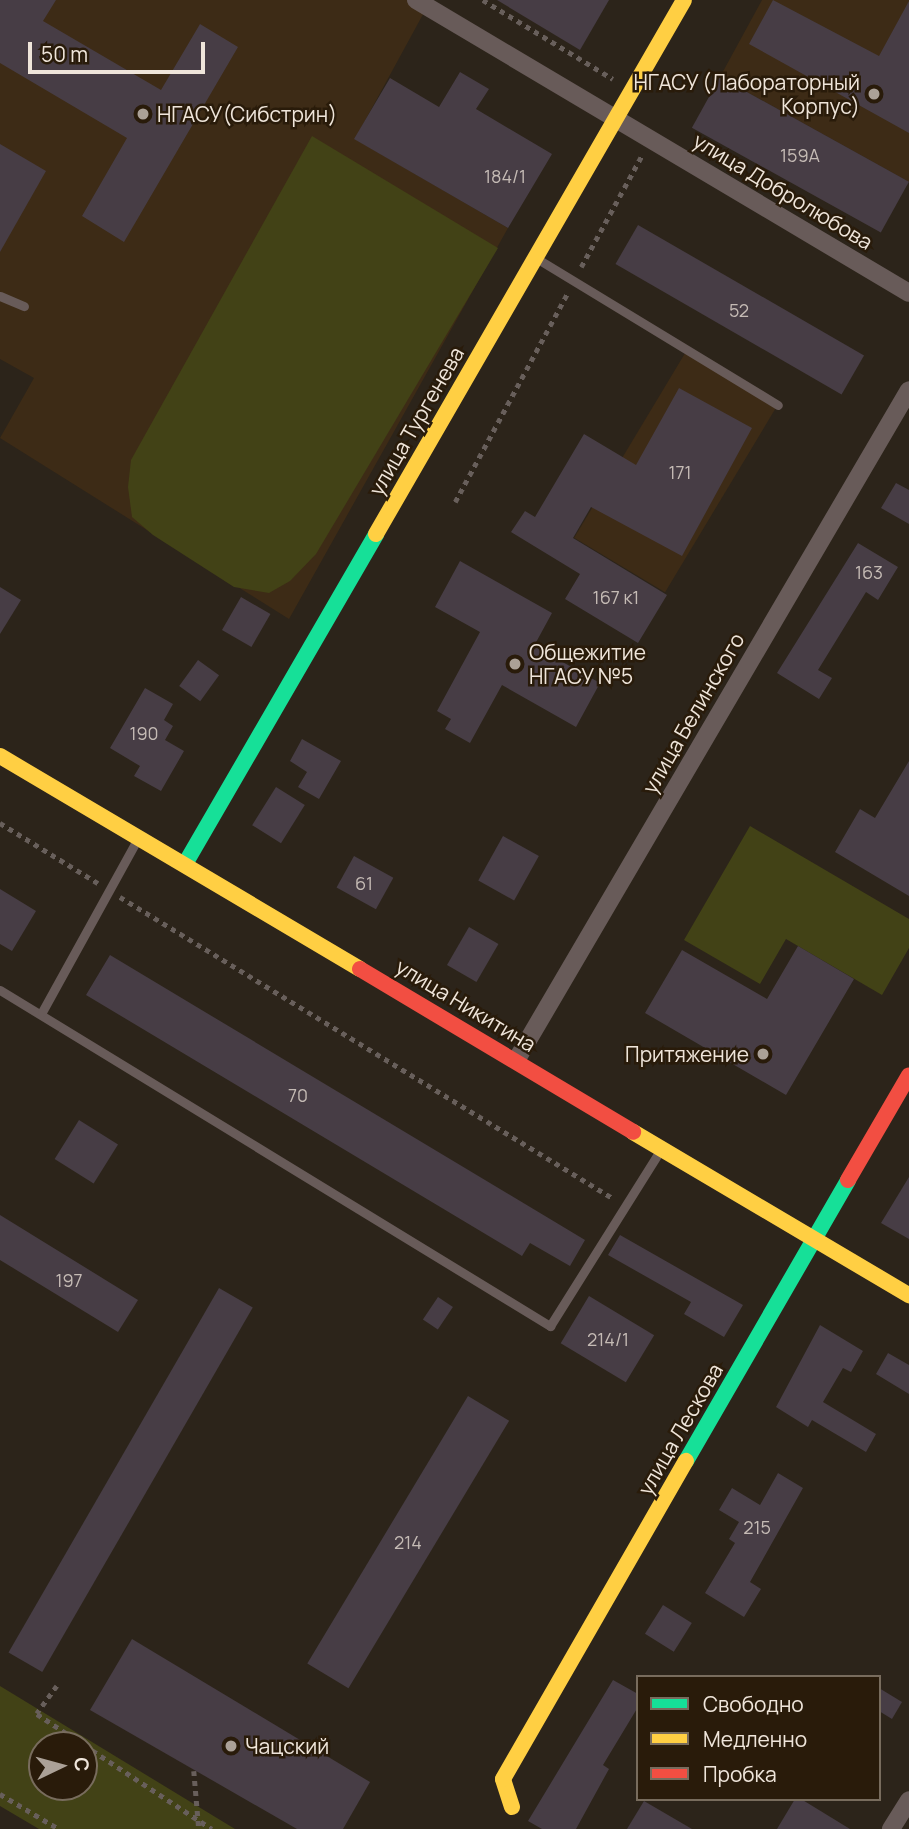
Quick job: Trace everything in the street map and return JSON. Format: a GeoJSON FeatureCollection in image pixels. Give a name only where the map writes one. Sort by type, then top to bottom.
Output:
{"type":"FeatureCollection","features":[{"type":"Feature","properties":{"kind":"street","name":"улица Добролюбова"},"geometry":{"type":"LineString","coordinates":[[416,0],[909,293]]}},
{"type":"Feature","properties":{"kind":"street","name":"улица Тургенева"},"geometry":{"type":"LineString","coordinates":[[186,864],[684,0]]}},
{"type":"Feature","properties":{"kind":"street","name":"улица Белинского"},"geometry":{"type":"LineString","coordinates":[[517,1059],[909,390]]}},
{"type":"Feature","properties":{"kind":"street","name":"улица Никитина"},"geometry":{"type":"LineString","coordinates":[[0,756],[517,1059],[661,1149],[909,1294]]}},
{"type":"Feature","properties":{"kind":"street","name":"улица Лескова"},"geometry":{"type":"LineString","coordinates":[[512,1807],[503,1779],[909,1075]]}},
{"type":"Feature","properties":{"kind":"street"},"geometry":{"type":"LineString","coordinates":[[891,1829],[909,1800]]}},
{"type":"Feature","properties":{"kind":"lane"},"geometry":{"type":"LineString","coordinates":[[535,257],[778,405]]}},
{"type":"Feature","properties":{"kind":"lane"},"geometry":{"type":"LineString","coordinates":[[0,296],[24,306]]}},
{"type":"Feature","properties":{"kind":"lane"},"geometry":{"type":"LineString","coordinates":[[42,1012],[138,839]]}},
{"type":"Feature","properties":{"kind":"lane"},"geometry":{"type":"LineString","coordinates":[[0,990],[42,1012],[550,1326],[661,1149]]}},
{"type":"Feature","properties":{"kind":"path"},"geometry":{"type":"LineString","coordinates":[[483,0],[632,91]]}},
{"type":"Feature","properties":{"kind":"path"},"geometry":{"type":"LineString","coordinates":[[455,502],[651,139]]}},
{"type":"Feature","properties":{"kind":"path"},"geometry":{"type":"LineString","coordinates":[[0,823],[625,1206]]}},
{"type":"Feature","properties":{"kind":"path"},"geometry":{"type":"LineString","coordinates":[[57,1686],[37,1714],[63,1731]]}},
{"type":"Feature","properties":{"kind":"path"},"geometry":{"type":"LineString","coordinates":[[98,1754],[212,1829]]}},
{"type":"Feature","properties":{"kind":"path"},"geometry":{"type":"LineString","coordinates":[[194,1771],[199,1829]]}},
{"type":"Feature","properties":{"kind":"path"},"geometry":{"type":"LineString","coordinates":[[0,1794],[59,1829]]}},
{"type":"Feature","properties":{"kind":"shaded area"},"geometry":{"type":"Polygon","coordinates":[[[0,0],[415,0],[427,7],[355,139],[508,228],[289,619],[0,438],[34,378],[0,359],[0,0]]]}},
{"type":"Feature","properties":{"kind":"shaded area"},"geometry":{"type":"Polygon","coordinates":[[[762,0],[909,0],[909,182],[720,77],[762,0]]]}},
{"type":"Feature","properties":{"kind":"shaded area"},"geometry":{"type":"Polygon","coordinates":[[[312,136],[498,248],[316,554],[290,581],[269,593],[234,587],[153,535],[132,517],[128,487],[131,460],[312,136]]]}},
{"type":"Feature","properties":{"kind":"shaded area"},"geometry":{"type":"Polygon","coordinates":[[[687,350],[778,405],[665,592],[574,538],[687,350]]]}},
{"type":"Feature","properties":{"kind":"shaded area"},"geometry":{"type":"Polygon","coordinates":[[[750,826],[909,919],[909,948],[882,995],[786,939],[760,984],[684,940],[750,826]]]}},
{"type":"Feature","properties":{"kind":"shaded area"},"geometry":{"type":"Polygon","coordinates":[[[0,1686],[74,1731],[28,1731],[28,1801],[98,1801],[98,1746],[235,1829],[39,1829],[0,1806],[0,1686]]]}},
{"type":"Feature","properties":{"kind":"building","name":"НГАСУ(Сибстрин)"},"geometry":{"type":"Polygon","coordinates":[[[0,0],[56,0],[43,21],[161,90],[200,24],[238,47],[124,242],[82,216],[127,138],[0,63],[0,0]]]}},
{"type":"Feature","properties":{"kind":"building"},"geometry":{"type":"Polygon","coordinates":[[[497,0],[609,0],[580,50],[497,0]]]}},
{"type":"Feature","properties":{"kind":"building","name":"НГАСУ (Лабораторный Корпус)"},"geometry":{"type":"Polygon","coordinates":[[[773,0],[879,56],[909,1],[909,133],[749,44],[773,0]]]}},
{"type":"Feature","properties":{"kind":"building"},"geometry":{"type":"Polygon","coordinates":[[[460,72],[489,89],[476,109],[552,154],[508,228],[354,139],[390,78],[439,107],[460,72]]]}},
{"type":"Feature","properties":{"kind":"building"},"geometry":{"type":"Polygon","coordinates":[[[720,77],[909,182],[881,232],[692,128],[720,77]]]}},
{"type":"Feature","properties":{"kind":"building"},"geometry":{"type":"Polygon","coordinates":[[[0,144],[46,171],[0,252],[0,144]]]}},
{"type":"Feature","properties":{"kind":"building"},"geometry":{"type":"Polygon","coordinates":[[[638,225],[864,356],[842,394],[616,264],[638,225]]]}},
{"type":"Feature","properties":{"kind":"building"},"geometry":{"type":"Polygon","coordinates":[[[679,388],[752,428],[682,556],[591,507],[573,538],[667,595],[638,643],[565,599],[580,574],[511,532],[525,511],[535,517],[584,434],[636,465],[679,388]]]}},
{"type":"Feature","properties":{"kind":"building"},"geometry":{"type":"Polygon","coordinates":[[[896,483],[909,490],[909,524],[881,508],[896,483]]]}},
{"type":"Feature","properties":{"kind":"building"},"geometry":{"type":"Polygon","coordinates":[[[858,543],[898,567],[878,600],[866,592],[818,670],[832,678],[819,699],[777,673],[858,543]]]}},
{"type":"Feature","properties":{"kind":"building","name":"Общежитие НГАСУ №5"},"geometry":{"type":"Polygon","coordinates":[[[460,561],[552,613],[534,646],[600,683],[576,727],[502,685],[470,743],[445,729],[451,719],[437,711],[480,632],[435,607],[460,561]]]}},
{"type":"Feature","properties":{"kind":"building"},"geometry":{"type":"Polygon","coordinates":[[[0,587],[21,600],[0,634],[0,587]]]}},
{"type":"Feature","properties":{"kind":"building"},"geometry":{"type":"Polygon","coordinates":[[[241,597],[270,614],[251,647],[222,630],[241,597]]]}},
{"type":"Feature","properties":{"kind":"building"},"geometry":{"type":"Polygon","coordinates":[[[198,660],[219,675],[200,701],[179,686],[198,660]]]}},
{"type":"Feature","properties":{"kind":"building"},"geometry":{"type":"Polygon","coordinates":[[[145,688],[173,704],[164,720],[173,726],[165,740],[184,751],[161,791],[134,776],[140,766],[110,748],[145,688]]]}},
{"type":"Feature","properties":{"kind":"building"},"geometry":{"type":"Polygon","coordinates":[[[302,739],[341,761],[319,799],[298,787],[307,772],[290,761],[302,739]]]}},
{"type":"Feature","properties":{"kind":"building"},"geometry":{"type":"Polygon","coordinates":[[[909,761],[909,896],[835,852],[860,809],[875,818],[909,761]]]}},
{"type":"Feature","properties":{"kind":"building"},"geometry":{"type":"Polygon","coordinates":[[[276,787],[305,805],[281,843],[252,825],[276,787]]]}},
{"type":"Feature","properties":{"kind":"building"},"geometry":{"type":"Polygon","coordinates":[[[503,836],[539,856],[514,900],[478,881],[503,836]]]}},
{"type":"Feature","properties":{"kind":"building"},"geometry":{"type":"Polygon","coordinates":[[[354,856],[393,878],[376,909],[337,887],[354,856]]]}},
{"type":"Feature","properties":{"kind":"building"},"geometry":{"type":"Polygon","coordinates":[[[0,889],[36,911],[12,951],[0,944],[0,889]]]}},
{"type":"Feature","properties":{"kind":"building"},"geometry":{"type":"Polygon","coordinates":[[[469,927],[498,944],[476,982],[447,965],[469,927]]]}},
{"type":"Feature","properties":{"kind":"building","name":"Притяжение"},"geometry":{"type":"Polygon","coordinates":[[[798,946],[854,979],[786,1095],[645,1013],[682,950],[767,999],[798,946]]]}},
{"type":"Feature","properties":{"kind":"building"},"geometry":{"type":"Polygon","coordinates":[[[110,955],[585,1240],[570,1266],[530,1243],[522,1256],[86,995],[110,955]]]}},
{"type":"Feature","properties":{"kind":"building"},"geometry":{"type":"Polygon","coordinates":[[[79,1120],[118,1144],[94,1183],[55,1159],[79,1120]]]}},
{"type":"Feature","properties":{"kind":"building"},"geometry":{"type":"Polygon","coordinates":[[[909,1177],[909,1239],[881,1223],[909,1177]]]}},
{"type":"Feature","properties":{"kind":"building"},"geometry":{"type":"Polygon","coordinates":[[[0,1215],[138,1300],[118,1332],[0,1260],[0,1215]]]}},
{"type":"Feature","properties":{"kind":"building"},"geometry":{"type":"Polygon","coordinates":[[[620,1235],[743,1305],[724,1337],[684,1314],[691,1302],[608,1255],[620,1235]]]}},
{"type":"Feature","properties":{"kind":"building"},"geometry":{"type":"Polygon","coordinates":[[[219,1288],[253,1308],[42,1672],[8,1653],[219,1288]]]}},
{"type":"Feature","properties":{"kind":"building"},"geometry":{"type":"Polygon","coordinates":[[[589,1296],[654,1335],[626,1382],[561,1343],[589,1296]]]}},
{"type":"Feature","properties":{"kind":"building"},"geometry":{"type":"Polygon","coordinates":[[[438,1297],[453,1307],[438,1329],[423,1319],[438,1297]]]}},
{"type":"Feature","properties":{"kind":"building"},"geometry":{"type":"Polygon","coordinates":[[[820,1325],[863,1351],[851,1372],[843,1368],[823,1402],[876,1434],[866,1452],[812,1420],[808,1427],[776,1407],[820,1325]]]}},
{"type":"Feature","properties":{"kind":"building"},"geometry":{"type":"Polygon","coordinates":[[[888,1353],[909,1365],[909,1394],[876,1374],[888,1353]]]}},
{"type":"Feature","properties":{"kind":"building"},"geometry":{"type":"Polygon","coordinates":[[[468,1396],[509,1421],[348,1688],[307,1663],[468,1396]]]}},
{"type":"Feature","properties":{"kind":"building"},"geometry":{"type":"Polygon","coordinates":[[[778,1473],[803,1488],[750,1582],[761,1589],[744,1617],[705,1593],[735,1543],[729,1539],[739,1522],[719,1510],[732,1488],[760,1505],[778,1473]]]}},
{"type":"Feature","properties":{"kind":"building"},"geometry":{"type":"Polygon","coordinates":[[[663,1605],[692,1623],[674,1652],[645,1634],[663,1605]]]}},
{"type":"Feature","properties":{"kind":"building","name":"Чацский"},"geometry":{"type":"Polygon","coordinates":[[[132,1639],[370,1782],[343,1829],[297,1829],[90,1710],[132,1639]]]}},
{"type":"Feature","properties":{"kind":"building"},"geometry":{"type":"Polygon","coordinates":[[[613,1680],[636,1693],[636,1710],[603,1765],[609,1769],[576,1829],[542,1829],[528,1821],[613,1680]]]}},
{"type":"Feature","properties":{"kind":"building"},"geometry":{"type":"Polygon","coordinates":[[[881,1689],[902,1702],[892,1719],[881,1712],[881,1689]]]}},
{"type":"Feature","properties":{"kind":"building"},"geometry":{"type":"Polygon","coordinates":[[[644,1801],[692,1829],[627,1829],[644,1801]]]}},
{"type":"Feature","properties":{"kind":"building"},"geometry":{"type":"Polygon","coordinates":[[[794,1801],[804,1801],[850,1829],[777,1829],[794,1801]]]}},
{"type":"Feature","properties":{"kind":"traffic: fast"},"geometry":{"type":"LineString","coordinates":[[185,864],[376,534]]}},
{"type":"Feature","properties":{"kind":"traffic: fast"},"geometry":{"type":"LineString","coordinates":[[686,1461],[848,1180]]}},
{"type":"Feature","properties":{"kind":"traffic: slow"},"geometry":{"type":"LineString","coordinates":[[376,534],[684,0]]}},
{"type":"Feature","properties":{"kind":"traffic: slow"},"geometry":{"type":"LineString","coordinates":[[0,756],[360,969]]}},
{"type":"Feature","properties":{"kind":"traffic: slow"},"geometry":{"type":"LineString","coordinates":[[633,1132],[909,1295]]}},
{"type":"Feature","properties":{"kind":"traffic: slow"},"geometry":{"type":"LineString","coordinates":[[512,1807],[503,1779],[686,1461]]}},
{"type":"Feature","properties":{"kind":"traffic: jam"},"geometry":{"type":"LineString","coordinates":[[360,969],[633,1132]]}},
{"type":"Feature","properties":{"kind":"traffic: jam"},"geometry":{"type":"LineString","coordinates":[[848,1180],[909,1075]]}},
{"type":"Feature","properties":{"kind":"place","name":"НГАСУ (Лабораторный Корпус)"},"geometry":{"type":"Point","coordinates":[874,94]}},
{"type":"Feature","properties":{"kind":"place","name":"НГАСУ(Сибстрин)"},"geometry":{"type":"Point","coordinates":[143,114]}},
{"type":"Feature","properties":{"kind":"place","name":"Общежитие НГАСУ №5"},"geometry":{"type":"Point","coordinates":[515,664]}},
{"type":"Feature","properties":{"kind":"place","name":"Притяжение"},"geometry":{"type":"Point","coordinates":[763,1054]}},
{"type":"Feature","properties":{"kind":"place","name":"Чацский"},"geometry":{"type":"Point","coordinates":[231,1746]}}]}
